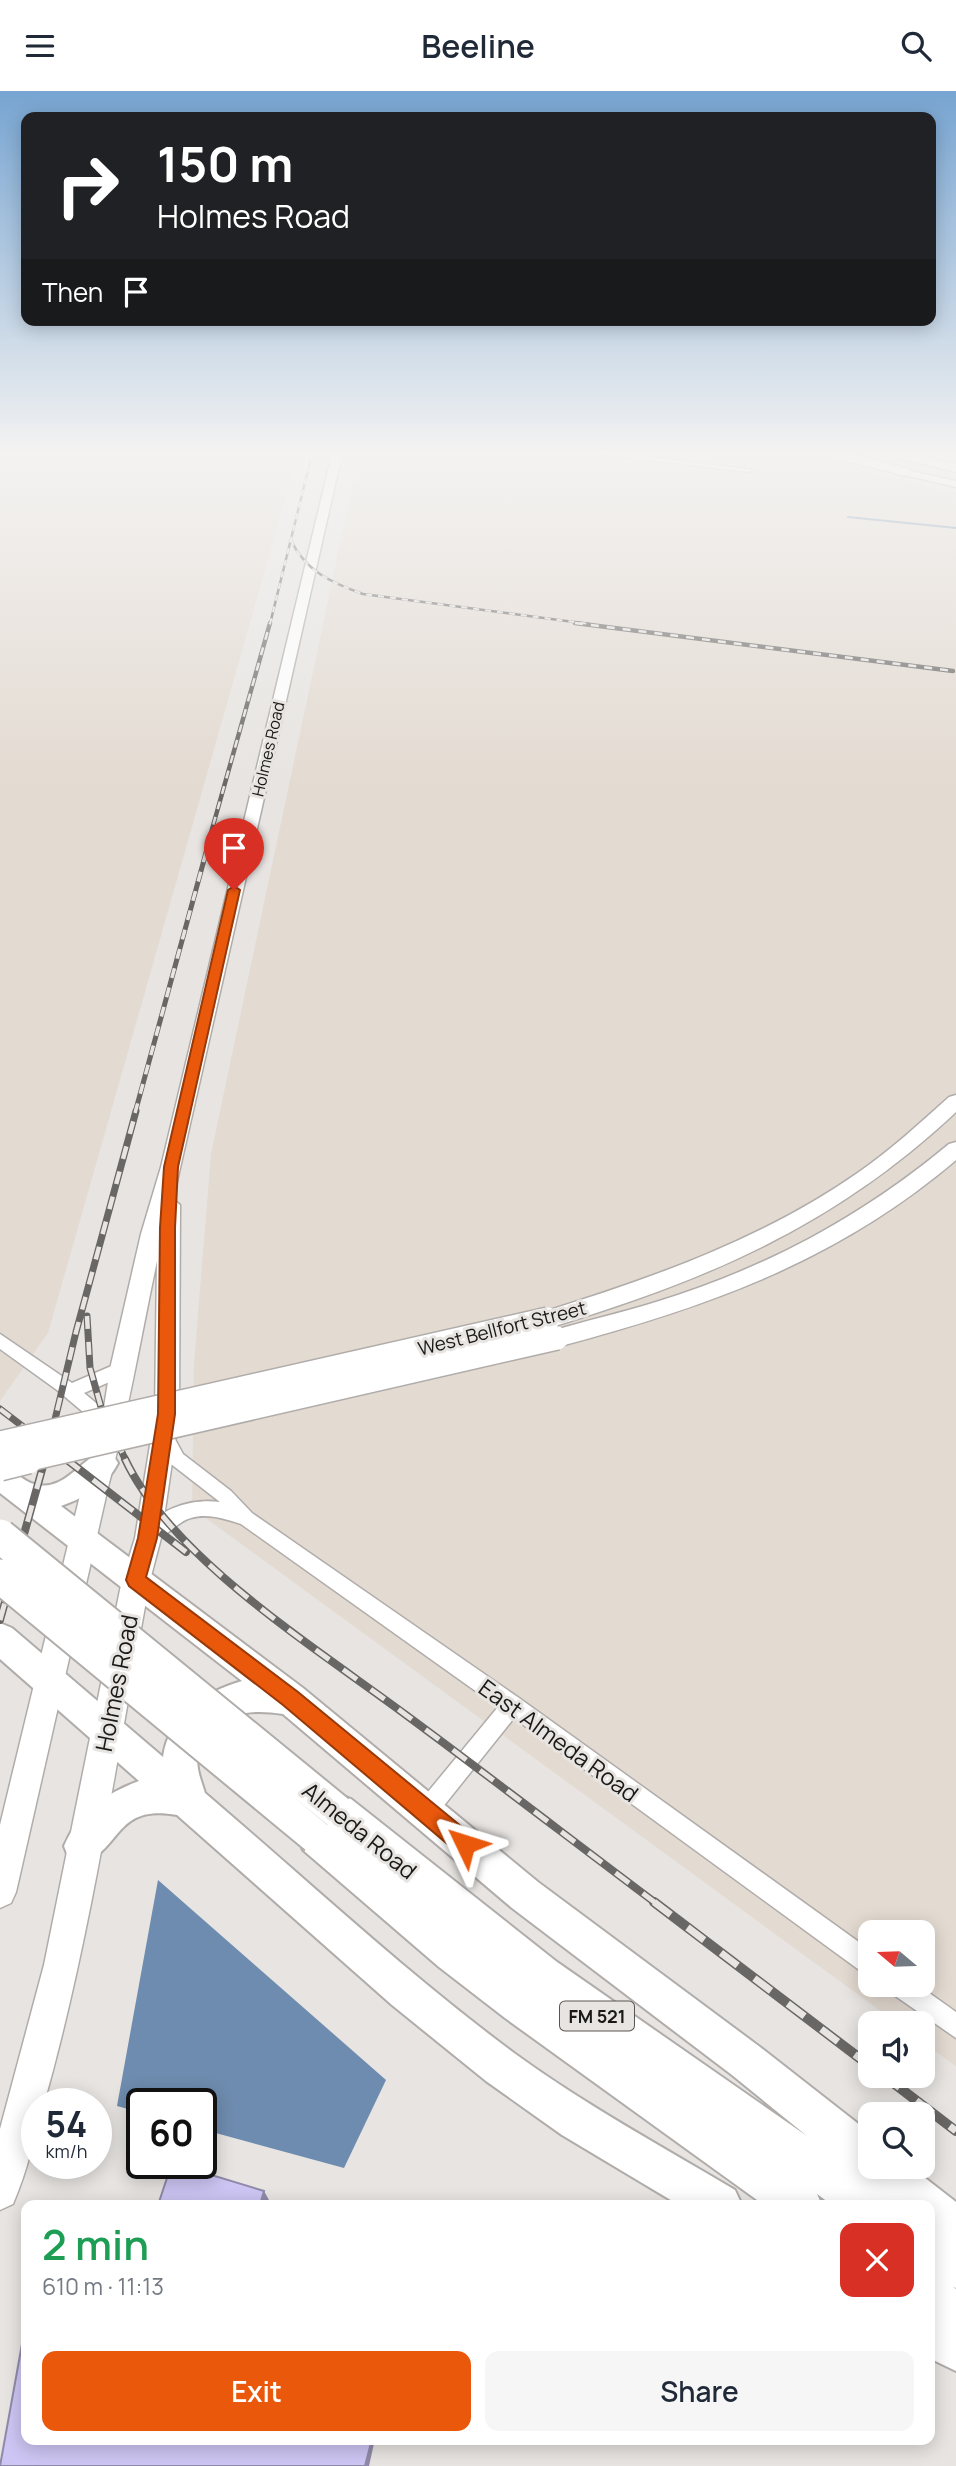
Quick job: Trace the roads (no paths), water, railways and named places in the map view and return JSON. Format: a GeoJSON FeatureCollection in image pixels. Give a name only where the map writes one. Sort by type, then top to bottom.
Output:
{"type":"FeatureCollection","features":[{"type":"Feature","properties":{"kind":"main road","name":"Holmes Road"},"geometry":{"type":"LineString","coordinates":[[0,1892],[83,1540],[113,1427],[122,1369],[152,1234],[171,1167],[311,565]]}},
{"type":"Feature","properties":{"kind":"main road","name":"West Bellfort Street"},"geometry":{"type":"LineString","coordinates":[[0,1466],[552,1329],[788,1226],[850,1189],[892,1159],[956,1101]]}},
{"type":"Feature","properties":{"kind":"main road","name":"West Bellfort Street"},"geometry":{"type":"LineString","coordinates":[[0,1443],[552,1329],[620,1322],[692,1299],[802,1253],[866,1218],[928,1174],[956,1149]]}},
{"type":"Feature","properties":{"kind":"main road","name":"Holmes Road"},"geometry":{"type":"LineString","coordinates":[[0,2191],[49,2016],[136,1580],[148,1538],[165,1435],[171,1167]]}},
{"type":"Feature","properties":{"kind":"main road"},"geometry":{"type":"LineString","coordinates":[[25,1496],[47,1498],[66,1491],[89,1478],[103,1462]]}},
{"type":"Feature","properties":{"kind":"main road"},"geometry":{"type":"LineString","coordinates":[[0,1476],[291,1699],[525,1895],[746,2061],[858,2150]]}},
{"type":"Feature","properties":{"kind":"main road","name":"Almeda Road"},"geometry":{"type":"LineString","coordinates":[[0,1536],[327,1825],[453,1953],[519,2004],[793,2200]]}},
{"type":"Feature","properties":{"kind":"main road","name":"Almeda Road"},"geometry":{"type":"LineString","coordinates":[[0,1576],[327,1825],[862,2200]]}},
{"type":"Feature","properties":{"kind":"main road"},"geometry":{"type":"LineString","coordinates":[[0,1638],[406,1991],[500,2067],[577,2120],[712,2200]]}},
{"type":"Feature","properties":{"kind":"main road"},"geometry":{"type":"LineString","coordinates":[[189,1800],[180,1760],[184,1741],[201,1720],[233,1699],[252,1695],[291,1699]]}},
{"type":"Feature","properties":{"kind":"main road"},"geometry":{"type":"LineString","coordinates":[[82,1846],[101,1821],[123,1804],[154,1794],[189,1800]]}},
{"type":"Feature","properties":{"kind":"main road"},"geometry":{"type":"LineString","coordinates":[[893,2179],[920,2200]]}},
{"type":"Feature","properties":{"kind":"main road"},"geometry":{"type":"LineString","coordinates":[[935,2212],[956,2229]]}},
{"type":"Feature","properties":{"kind":"main road"},"geometry":{"type":"LineString","coordinates":[[935,2251],[956,2266]]}},
{"type":"Feature","properties":{"kind":"main road"},"geometry":{"type":"LineString","coordinates":[[935,2301],[956,2316]]}},
{"type":"Feature","properties":{"kind":"main road"},"geometry":{"type":"LineString","coordinates":[[935,2336],[956,2348]]}},
{"type":"Feature","properties":{"kind":"street"},"geometry":{"type":"LineString","coordinates":[[0,1340],[71,1391],[113,1427]]}},
{"type":"Feature","properties":{"kind":"street"},"geometry":{"type":"LineString","coordinates":[[71,1391],[122,1369]]}},
{"type":"Feature","properties":{"kind":"street","name":"East Almeda Road"},"geometry":{"type":"LineString","coordinates":[[165,1435],[177,1459],[225,1496],[246,1518],[512,1705],[858,1954]]}},
{"type":"Feature","properties":{"kind":"street","name":"East Almeda Road"},"geometry":{"type":"LineString","coordinates":[[148,1538],[176,1513],[195,1508],[219,1509],[246,1518]]}},
{"type":"Feature","properties":{"kind":"street"},"geometry":{"type":"LineString","coordinates":[[426,1811],[512,1705]]}},
{"type":"Feature","properties":{"kind":"street"},"geometry":{"type":"LineString","coordinates":[[916,1997],[956,2026]]}},
{"type":"Feature","properties":{"kind":"water"},"geometry":{"type":"Polygon","coordinates":[[[158,1880],[386,2080],[344,2168],[217,2133],[217,2088],[126,2088],[126,2109],[117,2106],[158,1880]]]}},
{"type":"Feature","properties":{"kind":"railway"},"geometry":{"type":"LineString","coordinates":[[270,624],[285,565]]}},
{"type":"Feature","properties":{"kind":"railway"},"geometry":{"type":"LineString","coordinates":[[309,565],[321,575],[363,594],[589,624]]}},
{"type":"Feature","properties":{"kind":"railway"},"geometry":{"type":"LineString","coordinates":[[209,840],[270,623]]}},
{"type":"Feature","properties":{"kind":"railway"},"geometry":{"type":"LineString","coordinates":[[575,623],[953,671]]}},
{"type":"Feature","properties":{"kind":"railway"},"geometry":{"type":"LineString","coordinates":[[135,1113],[210,838]]}},
{"type":"Feature","properties":{"kind":"railway"},"geometry":{"type":"LineString","coordinates":[[49,1446],[76,1332],[136,1111]]}},
{"type":"Feature","properties":{"kind":"railway"},"geometry":{"type":"LineString","coordinates":[[87,1316],[90,1368],[101,1407],[125,1460]]}},
{"type":"Feature","properties":{"kind":"railway"},"geometry":{"type":"LineString","coordinates":[[0,1409],[49,1446]]}},
{"type":"Feature","properties":{"kind":"railway"},"geometry":{"type":"LineString","coordinates":[[45,1461],[49,1446]]}},
{"type":"Feature","properties":{"kind":"railway"},"geometry":{"type":"LineString","coordinates":[[49,1446],[68,1461]]}},
{"type":"Feature","properties":{"kind":"railway"},"geometry":{"type":"LineString","coordinates":[[0,1620],[45,1459]]}},
{"type":"Feature","properties":{"kind":"railway"},"geometry":{"type":"LineString","coordinates":[[66,1459],[186,1552]]}},
{"type":"Feature","properties":{"kind":"railway"},"geometry":{"type":"LineString","coordinates":[[125,1460],[147,1496],[176,1532],[250,1600],[657,1904]]}},
{"type":"Feature","properties":{"kind":"railway"},"geometry":{"type":"LineString","coordinates":[[654,1902],[858,2057]]}},
{"type":"Feature","properties":{"kind":"railway"},"geometry":{"type":"LineString","coordinates":[[900,2088],[956,2131]]}}]}
